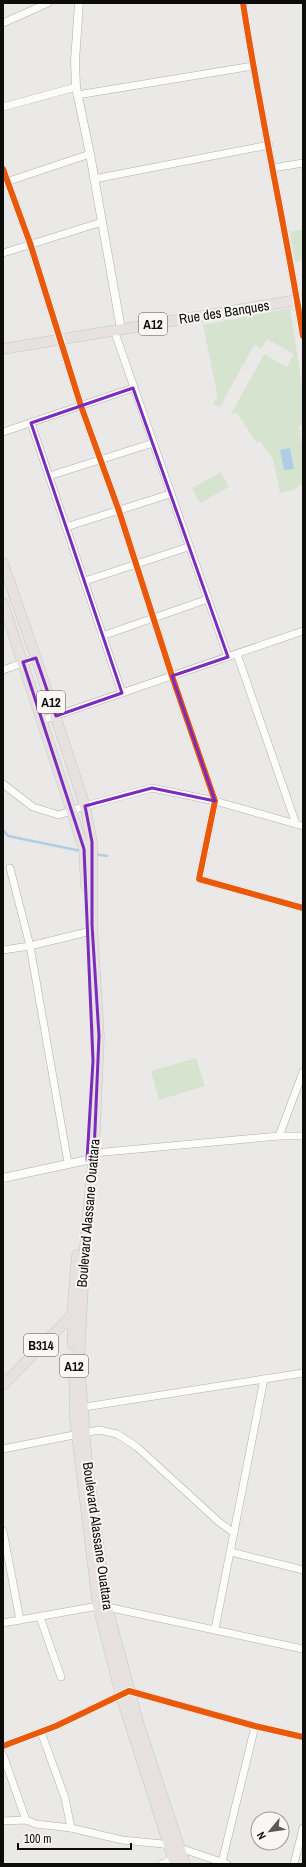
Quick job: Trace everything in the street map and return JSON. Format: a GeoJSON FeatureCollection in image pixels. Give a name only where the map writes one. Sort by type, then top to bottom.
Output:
{"type":"FeatureCollection","features":[{"type":"Feature","properties":{"kind":"main road","name":"Rue des Banques"},"geometry":{"type":"LineString","coordinates":[[4,347],[117,330],[300,299]]}},
{"type":"Feature","properties":{"kind":"main road","name":"Boulevard Alassane Ouattara"},"geometry":{"type":"LineString","coordinates":[[3,563],[56,716],[85,806],[92,842],[88,856],[90,929],[87,951],[94,1061],[90,1157],[80,1306],[79,1408]]}},
{"type":"Feature","properties":{"kind":"main road","name":"Boulevard Alassane Ouattara"},"geometry":{"type":"LineString","coordinates":[[3,603],[43,720],[84,849],[88,856]]}},
{"type":"Feature","properties":{"kind":"main road","name":"Boulevard Alassane Ouattara"},"geometry":{"type":"LineString","coordinates":[[90,1157],[72,1314],[81,1434],[103,1607],[125,1694],[179,1855]]}},
{"type":"Feature","properties":{"kind":"main road","name":"B314"},"geometry":{"type":"LineString","coordinates":[[3,1385],[80,1306]]}},
{"type":"Feature","properties":{"kind":"street"},"geometry":{"type":"LineString","coordinates":[[3,23],[48,3]]}},
{"type":"Feature","properties":{"kind":"street"},"geometry":{"type":"LineString","coordinates":[[79,3],[75,60],[77,91],[102,222],[117,330],[133,388],[228,657]]}},
{"type":"Feature","properties":{"kind":"street"},"geometry":{"type":"LineString","coordinates":[[243,3],[253,66],[300,299],[303,336]]}},
{"type":"Feature","properties":{"kind":"street"},"geometry":{"type":"LineString","coordinates":[[3,107],[77,91],[253,66]]}},
{"type":"Feature","properties":{"kind":"street"},"geometry":{"type":"LineString","coordinates":[[94,180],[269,145]]}},
{"type":"Feature","properties":{"kind":"street"},"geometry":{"type":"LineString","coordinates":[[5,182],[90,154]]}},
{"type":"Feature","properties":{"kind":"street"},"geometry":{"type":"LineString","coordinates":[[273,168],[303,163]]}},
{"type":"Feature","properties":{"kind":"street"},"geometry":{"type":"LineString","coordinates":[[3,169],[5,182],[30,243],[81,406],[120,511],[172,676],[215,801],[199,879],[303,908]]}},
{"type":"Feature","properties":{"kind":"street"},"geometry":{"type":"LineString","coordinates":[[3,253],[30,243],[102,222]]}},
{"type":"Feature","properties":{"kind":"street"},"geometry":{"type":"LineString","coordinates":[[3,432],[133,388]]}},
{"type":"Feature","properties":{"kind":"street"},"geometry":{"type":"LineString","coordinates":[[31,423],[122,693]]}},
{"type":"Feature","properties":{"kind":"street"},"geometry":{"type":"LineString","coordinates":[[49,476],[153,443]]}},
{"type":"Feature","properties":{"kind":"street"},"geometry":{"type":"LineString","coordinates":[[66,528],[170,494]]}},
{"type":"Feature","properties":{"kind":"street"},"geometry":{"type":"LineString","coordinates":[[85,581],[188,547]]}},
{"type":"Feature","properties":{"kind":"street"},"geometry":{"type":"LineString","coordinates":[[102,636],[208,599]]}},
{"type":"Feature","properties":{"kind":"street"},"geometry":{"type":"LineString","coordinates":[[43,720],[303,631]]}},
{"type":"Feature","properties":{"kind":"street"},"geometry":{"type":"LineString","coordinates":[[237,654],[299,825]]}},
{"type":"Feature","properties":{"kind":"street"},"geometry":{"type":"LineString","coordinates":[[3,670],[36,658]]}},
{"type":"Feature","properties":{"kind":"street"},"geometry":{"type":"LineString","coordinates":[[3,784],[33,807],[59,815],[85,806],[152,788],[215,801],[299,825]]}},
{"type":"Feature","properties":{"kind":"street"},"geometry":{"type":"LineString","coordinates":[[10,868],[30,946],[68,1163]]}},
{"type":"Feature","properties":{"kind":"street"},"geometry":{"type":"LineString","coordinates":[[3,950],[30,946],[90,929]]}},
{"type":"Feature","properties":{"kind":"street"},"geometry":{"type":"LineString","coordinates":[[279,1136],[303,1072]]}},
{"type":"Feature","properties":{"kind":"street"},"geometry":{"type":"LineString","coordinates":[[3,1178],[90,1157],[279,1136],[303,1136]]}},
{"type":"Feature","properties":{"kind":"street"},"geometry":{"type":"LineString","coordinates":[[79,1408],[303,1373]]}},
{"type":"Feature","properties":{"kind":"street"},"geometry":{"type":"LineString","coordinates":[[215,1629],[264,1379]]}},
{"type":"Feature","properties":{"kind":"street"},"geometry":{"type":"LineString","coordinates":[[3,1449],[100,1430],[117,1434],[130,1441],[234,1533]]}},
{"type":"Feature","properties":{"kind":"street"},"geometry":{"type":"LineString","coordinates":[[3,1531],[20,1620]]}},
{"type":"Feature","properties":{"kind":"street"},"geometry":{"type":"LineString","coordinates":[[231,1552],[303,1570]]}},
{"type":"Feature","properties":{"kind":"street"},"geometry":{"type":"LineString","coordinates":[[3,1623],[103,1607],[215,1629],[303,1649]]}},
{"type":"Feature","properties":{"kind":"street"},"geometry":{"type":"LineString","coordinates":[[40,1617],[61,1677]]}},
{"type":"Feature","properties":{"kind":"street"},"geometry":{"type":"LineString","coordinates":[[3,1746],[41,1732],[125,1694],[303,1737]]}},
{"type":"Feature","properties":{"kind":"street"},"geometry":{"type":"LineString","coordinates":[[3,1821],[26,1820],[36,1824],[71,1828],[179,1855],[224,1863],[256,1726]]}},
{"type":"Feature","properties":{"kind":"street"},"geometry":{"type":"LineString","coordinates":[[41,1732],[65,1798],[71,1828]]}},
{"type":"Feature","properties":{"kind":"street"},"geometry":{"type":"LineString","coordinates":[[3,1755],[26,1820]]}},
{"type":"Feature","properties":{"kind":"street"},"geometry":{"type":"LineString","coordinates":[[294,1864],[303,1828]]}},
{"type":"Feature","properties":{"kind":"street"},"geometry":{"type":"LineString","coordinates":[[162,1864],[179,1855]]}},
{"type":"Feature","properties":{"kind":"highlighted area"},"geometry":{"type":"Polygon","coordinates":[[[133,388],[228,657],[172,676],[215,801],[152,788],[85,806],[92,842],[92,925],[99,1036],[94,1153],[87,1160],[93,1061],[84,849],[23,662],[36,658],[56,716],[122,693],[31,423],[133,388]]]}},
{"type":"Feature","properties":{"kind":"green space"},"geometry":{"type":"Polygon","coordinates":[[[303,229],[303,260],[295,262],[290,232],[303,229]]]}},
{"type":"Feature","properties":{"kind":"green space"},"geometry":{"type":"Polygon","coordinates":[[[290,308],[303,392],[303,425],[299,426],[303,452],[303,483],[294,490],[280,493],[273,459],[260,441],[257,443],[236,412],[230,416],[264,354],[287,367],[294,354],[267,339],[261,349],[254,345],[220,407],[213,404],[217,398],[217,393],[203,325],[290,308]]]}},
{"type":"Feature","properties":{"kind":"green space"},"geometry":{"type":"Polygon","coordinates":[[[221,472],[229,487],[200,503],[192,488],[221,472]]]}},
{"type":"Feature","properties":{"kind":"green space"},"geometry":{"type":"Polygon","coordinates":[[[196,1058],[205,1086],[159,1100],[151,1071],[196,1058]]]}},
{"type":"Feature","properties":{"kind":"water"},"geometry":{"type":"Polygon","coordinates":[[[290,448],[294,469],[284,470],[280,450],[290,448]]]}},
{"type":"Feature","properties":{"kind":"waterway"},"geometry":{"type":"LineString","coordinates":[[3,830],[8,836],[81,851]]}},
{"type":"Feature","properties":{"kind":"waterway"},"geometry":{"type":"LineString","coordinates":[[94,854],[107,856]]}},
{"type":"Feature","properties":{"kind":"cycle path"},"geometry":{"type":"LineString","coordinates":[[243,3],[303,336]]}},
{"type":"Feature","properties":{"kind":"cycle path"},"geometry":{"type":"LineString","coordinates":[[3,169],[30,243],[81,406],[119,511],[172,676],[215,801],[199,879],[303,908]]}},
{"type":"Feature","properties":{"kind":"cycle path"},"geometry":{"type":"LineString","coordinates":[[3,1746],[56,1726],[129,1691],[255,1726],[303,1737]]}}]}
